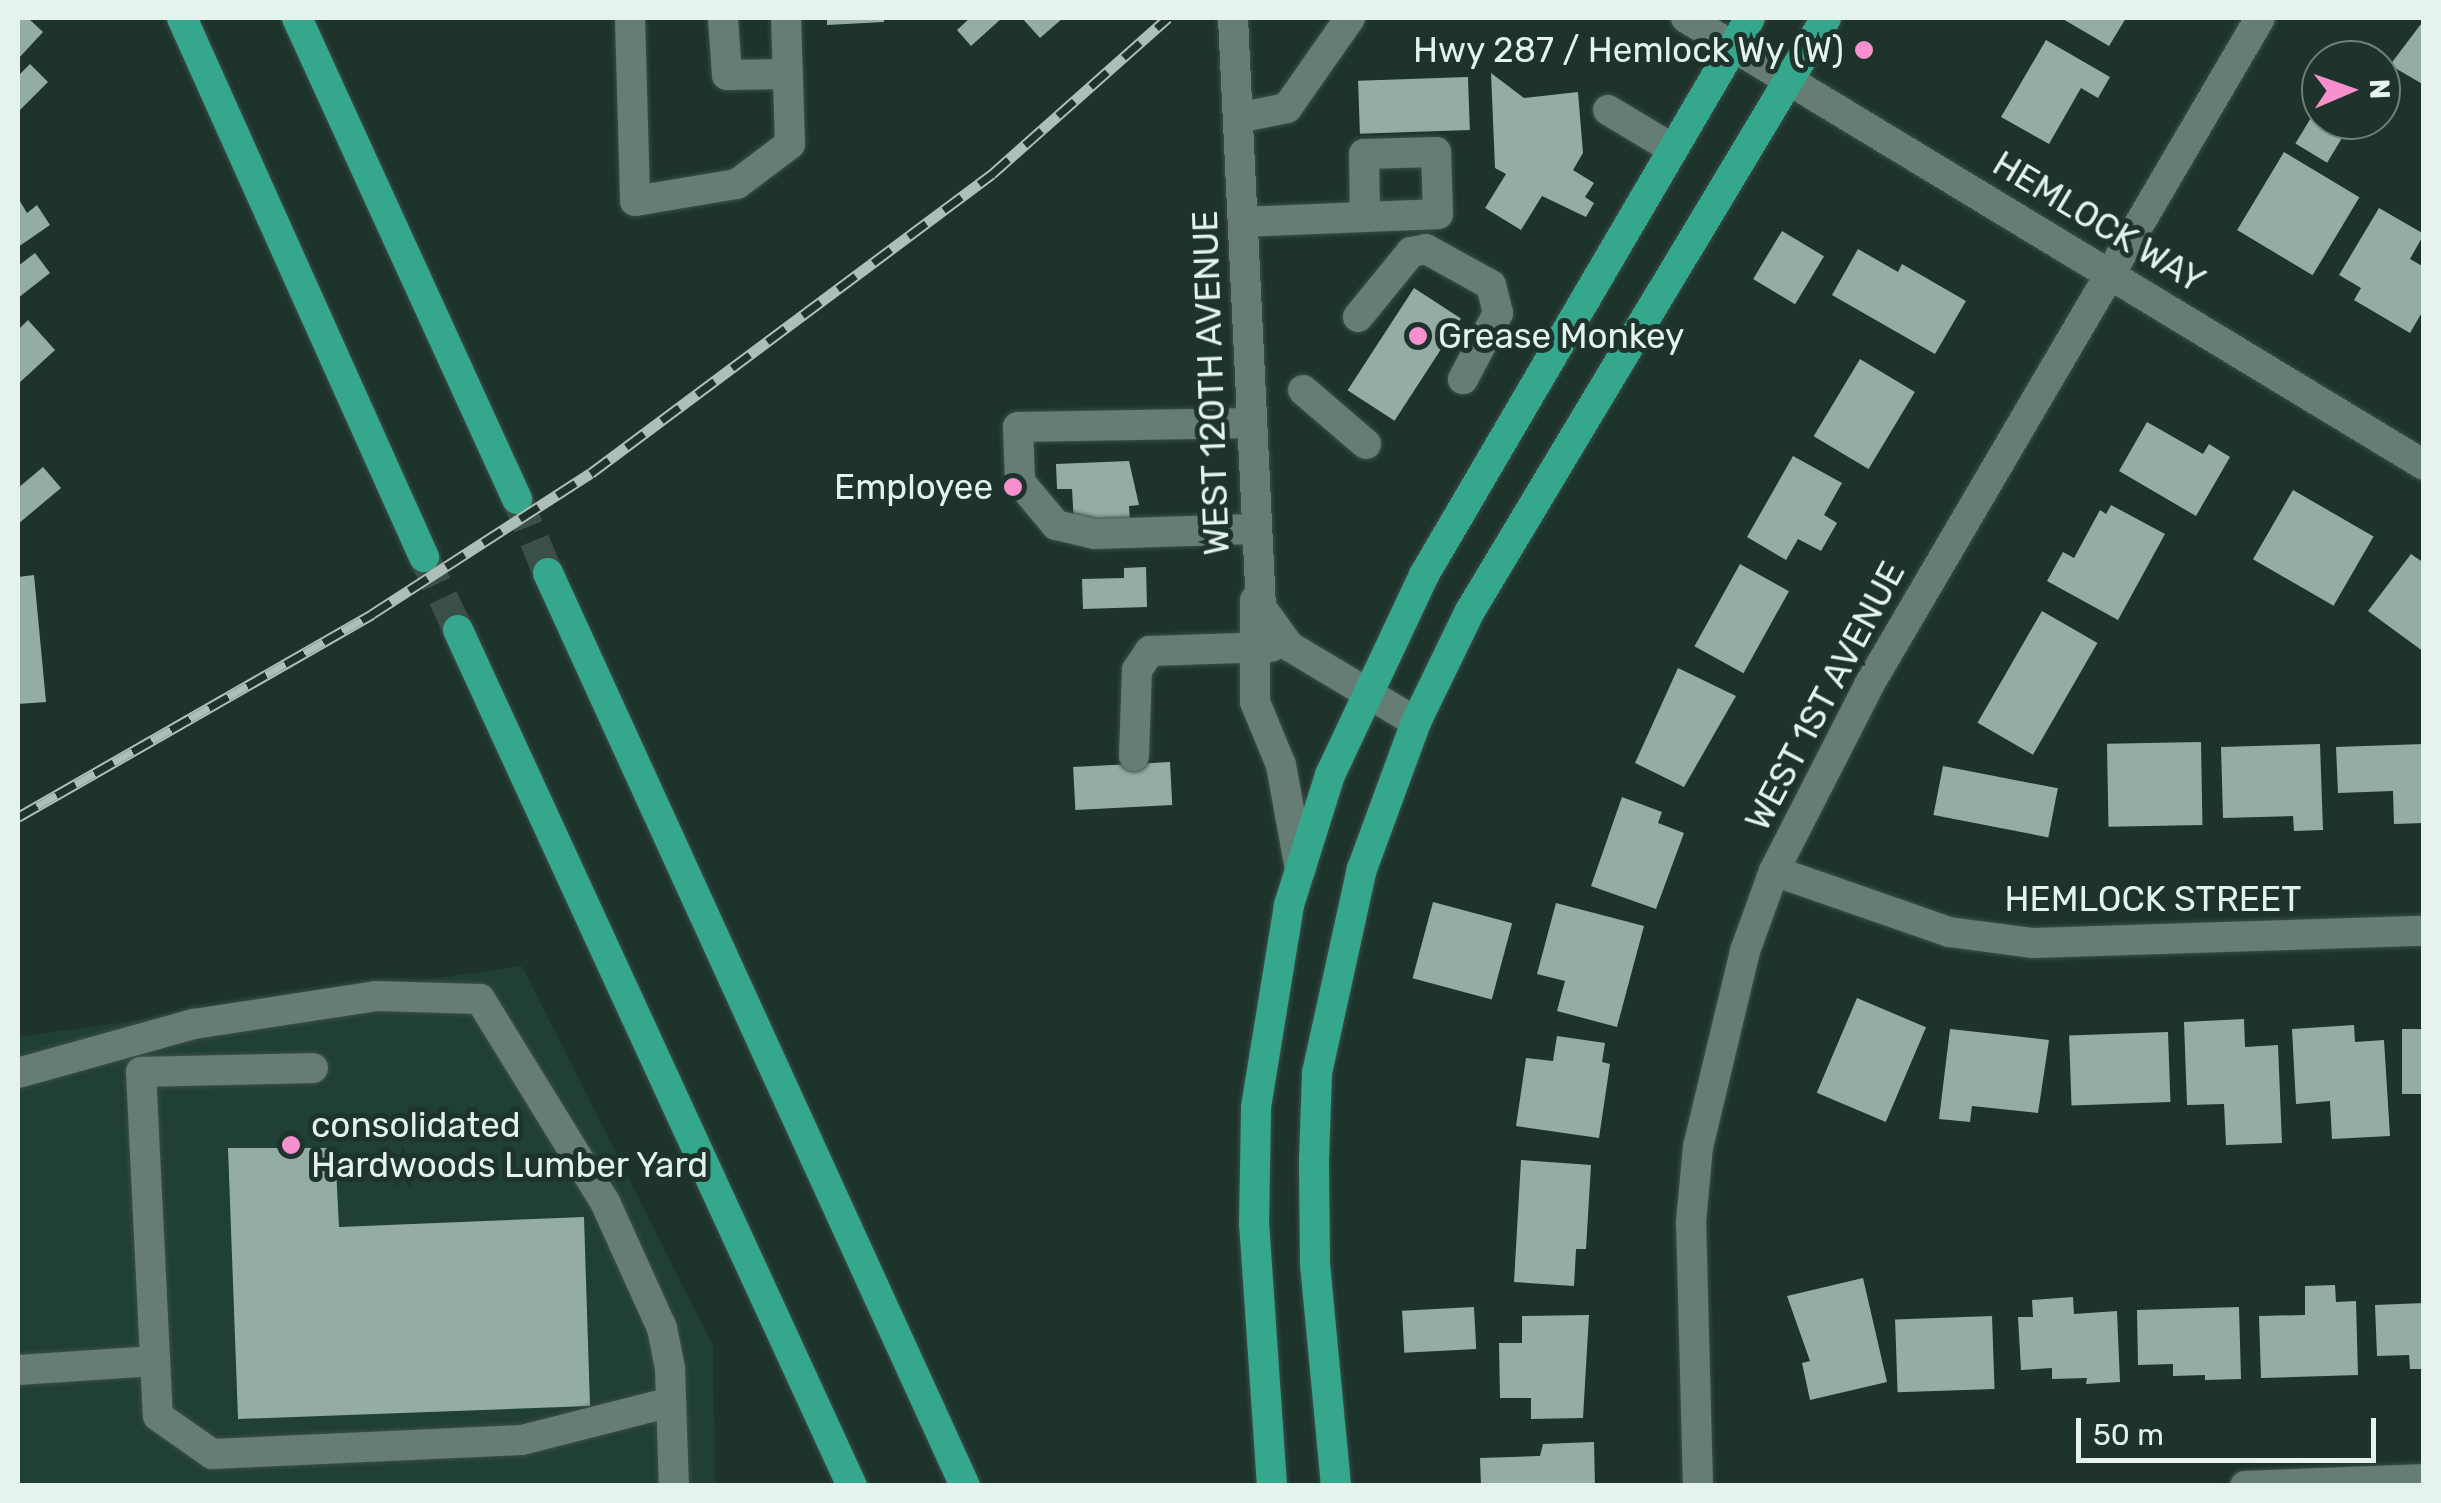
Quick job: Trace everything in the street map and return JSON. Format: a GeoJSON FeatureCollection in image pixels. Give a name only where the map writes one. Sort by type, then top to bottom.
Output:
{"type":"FeatureCollection","features":[{"type":"Feature","properties":{"kind":"main road"},"geometry":{"type":"LineString","coordinates":[[182,18],[424,557]]}},
{"type":"Feature","properties":{"kind":"main road"},"geometry":{"type":"LineString","coordinates":[[297,18],[517,498]]}},
{"type":"Feature","properties":{"kind":"main road"},"geometry":{"type":"LineString","coordinates":[[1336,1486],[1315,1262],[1318,1073],[1362,869],[1416,722],[1470,611],[1826,18]]}},
{"type":"Feature","properties":{"kind":"main road"},"geometry":{"type":"LineString","coordinates":[[1272,1486],[1254,1225],[1256,1107],[1269,1003],[1300,870],[1364,693],[1424,575],[1742,30]]}},
{"type":"Feature","properties":{"kind":"main road"},"geometry":{"type":"LineString","coordinates":[[548,573],[964,1486]]}},
{"type":"Feature","properties":{"kind":"main road"},"geometry":{"type":"LineString","coordinates":[[458,630],[852,1486]]}},
{"type":"Feature","properties":{"kind":"street"},"geometry":{"type":"LineString","coordinates":[[630,18],[635,201],[737,184],[790,144],[786,18]]}},
{"type":"Feature","properties":{"kind":"street"},"geometry":{"type":"LineString","coordinates":[[723,18],[727,75],[788,74]]}},
{"type":"Feature","properties":{"kind":"street","name":"WEST 120TH AVENUE"},"geometry":{"type":"LineString","coordinates":[[1234,18],[1256,587],[1270,627],[1289,646],[1416,722]]}},
{"type":"Feature","properties":{"kind":"street"},"geometry":{"type":"LineString","coordinates":[[1238,118],[1287,108],[1350,18]]}},
{"type":"Feature","properties":{"kind":"street","name":"HEMLOCK WAY"},"geometry":{"type":"LineString","coordinates":[[1686,18],[1742,30],[1791,77],[2424,465]]}},
{"type":"Feature","properties":{"kind":"street","name":"WEST 1ST AVENUE"},"geometry":{"type":"LineString","coordinates":[[1698,1486],[1691,1222],[1698,1146],[1745,951],[1774,871],[1868,685],[2260,18]]}},
{"type":"Feature","properties":{"kind":"street"},"geometry":{"type":"LineString","coordinates":[[1608,110],[1673,149]]}},
{"type":"Feature","properties":{"kind":"street"},"geometry":{"type":"LineString","coordinates":[[1243,222],[1366,217]]}},
{"type":"Feature","properties":{"kind":"street"},"geometry":{"type":"LineString","coordinates":[[1358,317],[1396,263],[1426,248],[1491,285],[1498,313],[1463,379]]}},
{"type":"Feature","properties":{"kind":"street"},"geometry":{"type":"LineString","coordinates":[[1303,390],[1366,444]]}},
{"type":"Feature","properties":{"kind":"street"},"geometry":{"type":"LineString","coordinates":[[1252,423],[1018,427],[1020,482],[1056,525],[1094,534],[1254,528]]}},
{"type":"Feature","properties":{"kind":"street"},"geometry":{"type":"LineString","coordinates":[[1256,587],[1255,702],[1281,765],[1300,870]]}},
{"type":"Feature","properties":{"kind":"street"},"geometry":{"type":"LineString","coordinates":[[1134,756],[1137,670],[1150,651],[1289,646]]}},
{"type":"Feature","properties":{"kind":"street","name":"HEMLOCK STREET"},"geometry":{"type":"LineString","coordinates":[[1774,871],[1949,932],[2032,943],[2424,931]]}},
{"type":"Feature","properties":{"kind":"street"},"geometry":{"type":"LineString","coordinates":[[23,1072],[194,1024],[376,996],[480,999],[605,1202],[662,1328],[671,1402],[674,1486]]}},
{"type":"Feature","properties":{"kind":"street"},"geometry":{"type":"LineString","coordinates":[[255,1015],[257,1069]]}},
{"type":"Feature","properties":{"kind":"street"},"geometry":{"type":"LineString","coordinates":[[313,1068],[141,1072],[158,1416],[212,1454],[522,1440],[671,1402]]}},
{"type":"Feature","properties":{"kind":"street"},"geometry":{"type":"LineString","coordinates":[[18,1370],[155,1361]]}},
{"type":"Feature","properties":{"kind":"street"},"geometry":{"type":"LineString","coordinates":[[2245,1486],[2424,1479]]}},
{"type":"Feature","properties":{"kind":"shaded area"},"geometry":{"type":"Polygon","coordinates":[[[522,966],[713,1346],[715,1485],[18,1485],[18,1037],[522,966]]]}},
{"type":"Feature","properties":{"kind":"building"},"geometry":{"type":"Polygon","coordinates":[[[28,18],[43,32],[18,59],[18,21],[28,18]]]}},
{"type":"Feature","properties":{"kind":"building"},"geometry":{"type":"Polygon","coordinates":[[[827,18],[884,18],[884,22],[827,25],[827,18]]]}},
{"type":"Feature","properties":{"kind":"building"},"geometry":{"type":"Polygon","coordinates":[[[970,18],[1002,18],[971,46],[957,30],[970,18]]]}},
{"type":"Feature","properties":{"kind":"building"},"geometry":{"type":"Polygon","coordinates":[[[1022,18],[1063,18],[1040,38],[1022,18]]]}},
{"type":"Feature","properties":{"kind":"building"},"geometry":{"type":"Polygon","coordinates":[[[2061,18],[2126,18],[2109,46],[2061,18]]]}},
{"type":"Feature","properties":{"kind":"building"},"geometry":{"type":"Polygon","coordinates":[[[2424,20],[2424,85],[2401,71],[2401,50],[2424,20]]]}},
{"type":"Feature","properties":{"kind":"building"},"geometry":{"type":"Polygon","coordinates":[[[2046,40],[2110,77],[2098,98],[2081,88],[2049,144],[2001,117],[2046,40]]]}},
{"type":"Feature","properties":{"kind":"building"},"geometry":{"type":"Polygon","coordinates":[[[30,64],[48,82],[18,112],[18,76],[30,64]]]}},
{"type":"Feature","properties":{"kind":"building"},"geometry":{"type":"Polygon","coordinates":[[[1491,73],[1524,98],[1578,92],[1583,153],[1573,170],[1594,183],[1585,197],[1594,203],[1586,217],[1542,196],[1521,230],[1485,208],[1506,174],[1495,168],[1491,73]]]}},
{"type":"Feature","properties":{"kind":"building"},"geometry":{"type":"Polygon","coordinates":[[[1468,77],[1470,130],[1360,134],[1358,81],[1468,77]]]}},
{"type":"Feature","properties":{"kind":"building"},"geometry":{"type":"Polygon","coordinates":[[[2301,134],[2301,140],[2341,140],[2327,163],[2295,144],[2301,134]]]}},
{"type":"Feature","properties":{"kind":"building"},"geometry":{"type":"Polygon","coordinates":[[[2284,152],[2359,197],[2313,275],[2237,230],[2284,152]]]}},
{"type":"Feature","properties":{"kind":"building"},"geometry":{"type":"Polygon","coordinates":[[[18,198],[27,213],[37,205],[50,225],[18,247],[18,198]]]}},
{"type":"Feature","properties":{"kind":"building"},"geometry":{"type":"Polygon","coordinates":[[[2379,208],[2424,234],[2410,259],[2424,267],[2424,309],[2410,333],[2354,300],[2361,288],[2339,275],[2379,208]]]}},
{"type":"Feature","properties":{"kind":"building"},"geometry":{"type":"Polygon","coordinates":[[[1782,231],[1824,256],[1795,304],[1753,279],[1782,231]]]}},
{"type":"Feature","properties":{"kind":"building"},"geometry":{"type":"Polygon","coordinates":[[[1858,249],[1898,272],[1902,264],[1966,301],[1935,354],[1832,295],[1858,249]]]}},
{"type":"Feature","properties":{"kind":"building"},"geometry":{"type":"Polygon","coordinates":[[[35,253],[50,273],[18,298],[18,266],[35,253]]]}},
{"type":"Feature","properties":{"kind":"building"},"geometry":{"type":"Polygon","coordinates":[[[1414,288],[1461,318],[1395,421],[1348,390],[1414,288]]]}},
{"type":"Feature","properties":{"kind":"building"},"geometry":{"type":"Polygon","coordinates":[[[28,320],[55,350],[18,384],[18,330],[28,320]]]}},
{"type":"Feature","properties":{"kind":"building"},"geometry":{"type":"Polygon","coordinates":[[[1860,359],[1915,392],[1869,469],[1814,436],[1860,359]]]}},
{"type":"Feature","properties":{"kind":"building"},"geometry":{"type":"Polygon","coordinates":[[[2147,422],[2203,454],[2209,444],[2230,457],[2196,516],[2119,471],[2147,422]]]}},
{"type":"Feature","properties":{"kind":"building"},"geometry":{"type":"Polygon","coordinates":[[[1793,456],[1842,483],[1824,515],[1837,523],[1821,551],[1798,539],[1786,560],[1747,537],[1793,456]]]}},
{"type":"Feature","properties":{"kind":"building"},"geometry":{"type":"Polygon","coordinates":[[[1129,461],[1139,505],[1129,506],[1130,522],[1074,524],[1072,489],[1057,489],[1056,464],[1129,461]]]}},
{"type":"Feature","properties":{"kind":"building"},"geometry":{"type":"Polygon","coordinates":[[[43,467],[61,488],[18,524],[18,488],[43,467]]]}},
{"type":"Feature","properties":{"kind":"building"},"geometry":{"type":"Polygon","coordinates":[[[2293,490],[2374,536],[2334,606],[2253,559],[2293,490]]]}},
{"type":"Feature","properties":{"kind":"building"},"geometry":{"type":"Polygon","coordinates":[[[2111,505],[2165,534],[2118,620],[2047,581],[2063,552],[2074,558],[2100,510],[2106,514],[2111,505]]]}},
{"type":"Feature","properties":{"kind":"building"},"geometry":{"type":"Polygon","coordinates":[[[2411,554],[2424,563],[2424,652],[2368,611],[2411,554]]]}},
{"type":"Feature","properties":{"kind":"building"},"geometry":{"type":"Polygon","coordinates":[[[1740,564],[1789,591],[1743,673],[1694,646],[1740,564]]]}},
{"type":"Feature","properties":{"kind":"building"},"geometry":{"type":"Polygon","coordinates":[[[1146,567],[1147,607],[1083,609],[1082,579],[1124,578],[1124,568],[1146,567]]]}},
{"type":"Feature","properties":{"kind":"building"},"geometry":{"type":"Polygon","coordinates":[[[34,575],[46,702],[18,704],[18,577],[34,575]]]}},
{"type":"Feature","properties":{"kind":"building"},"geometry":{"type":"Polygon","coordinates":[[[2042,611],[2097,643],[2033,755],[1978,723],[2042,611]]]}},
{"type":"Feature","properties":{"kind":"building"},"geometry":{"type":"Polygon","coordinates":[[[1678,668],[1736,696],[1684,787],[1635,763],[1678,668]]]}},
{"type":"Feature","properties":{"kind":"building"},"geometry":{"type":"Polygon","coordinates":[[[2201,742],[2202,825],[2108,827],[2107,744],[2201,742]]]}},
{"type":"Feature","properties":{"kind":"building"},"geometry":{"type":"Polygon","coordinates":[[[2320,744],[2323,830],[2294,831],[2293,816],[2223,818],[2221,747],[2320,744]]]}},
{"type":"Feature","properties":{"kind":"building"},"geometry":{"type":"Polygon","coordinates":[[[2424,744],[2424,823],[2394,824],[2393,791],[2338,793],[2336,747],[2424,744]]]}},
{"type":"Feature","properties":{"kind":"building"},"geometry":{"type":"Polygon","coordinates":[[[1170,762],[1172,805],[1075,810],[1073,767],[1170,762]]]}},
{"type":"Feature","properties":{"kind":"building"},"geometry":{"type":"Polygon","coordinates":[[[1943,766],[2058,788],[2048,837],[1933,815],[1943,766]]]}},
{"type":"Feature","properties":{"kind":"building"},"geometry":{"type":"Polygon","coordinates":[[[1622,797],[1662,812],[1658,823],[1684,833],[1656,909],[1591,886],[1622,797]]]}},
{"type":"Feature","properties":{"kind":"building"},"geometry":{"type":"Polygon","coordinates":[[[1433,902],[1512,923],[1492,1000],[1413,978],[1433,902]]]}},
{"type":"Feature","properties":{"kind":"building"},"geometry":{"type":"Polygon","coordinates":[[[1556,903],[1644,926],[1617,1027],[1557,1011],[1565,981],[1537,974],[1556,903]]]}},
{"type":"Feature","properties":{"kind":"building"},"geometry":{"type":"Polygon","coordinates":[[[1857,998],[1926,1027],[1886,1122],[1817,1093],[1857,998]]]}},
{"type":"Feature","properties":{"kind":"building"},"geometry":{"type":"Polygon","coordinates":[[[2244,1019],[2245,1047],[2278,1045],[2282,1143],[2226,1145],[2224,1104],[2187,1105],[2184,1022],[2244,1019]]]}},
{"type":"Feature","properties":{"kind":"building"},"geometry":{"type":"Polygon","coordinates":[[[2354,1025],[2355,1042],[2384,1040],[2390,1136],[2332,1139],[2330,1101],[2296,1104],[2292,1029],[2354,1025]]]}},
{"type":"Feature","properties":{"kind":"building"},"geometry":{"type":"Polygon","coordinates":[[[1950,1029],[2049,1040],[2038,1113],[1972,1106],[1970,1122],[1939,1119],[1950,1029]]]}},
{"type":"Feature","properties":{"kind":"building"},"geometry":{"type":"Polygon","coordinates":[[[2402,1029],[2424,1029],[2424,1094],[2402,1094],[2402,1029]]]}},
{"type":"Feature","properties":{"kind":"building"},"geometry":{"type":"Polygon","coordinates":[[[2168,1032],[2170,1102],[2072,1105],[2069,1035],[2168,1032]]]}},
{"type":"Feature","properties":{"kind":"building"},"geometry":{"type":"Polygon","coordinates":[[[1557,1036],[1605,1043],[1602,1062],[1610,1064],[1599,1138],[1516,1126],[1526,1058],[1553,1061],[1557,1036]]]}},
{"type":"Feature","properties":{"kind":"building"},"geometry":{"type":"Polygon","coordinates":[[[228,1148],[335,1148],[339,1227],[584,1217],[590,1406],[238,1419],[228,1148]]]}},
{"type":"Feature","properties":{"kind":"building"},"geometry":{"type":"Polygon","coordinates":[[[1521,1160],[1591,1165],[1586,1249],[1576,1249],[1574,1286],[1514,1282],[1521,1160]]]}},
{"type":"Feature","properties":{"kind":"building"},"geometry":{"type":"Polygon","coordinates":[[[1863,1278],[1887,1382],[1810,1400],[1802,1363],[1810,1361],[1787,1296],[1863,1278]]]}},
{"type":"Feature","properties":{"kind":"building"},"geometry":{"type":"Polygon","coordinates":[[[2335,1285],[2336,1302],[2356,1301],[2358,1375],[2261,1378],[2259,1316],[2305,1315],[2305,1286],[2335,1285]]]}},
{"type":"Feature","properties":{"kind":"building"},"geometry":{"type":"Polygon","coordinates":[[[2073,1297],[2074,1314],[2117,1311],[2120,1382],[2086,1384],[2087,1378],[2052,1379],[2052,1368],[2021,1370],[2018,1317],[2033,1317],[2032,1300],[2073,1297]]]}},
{"type":"Feature","properties":{"kind":"building"},"geometry":{"type":"Polygon","coordinates":[[[2424,1303],[2424,1369],[2410,1369],[2409,1355],[2377,1356],[2375,1305],[2424,1303]]]}},
{"type":"Feature","properties":{"kind":"building"},"geometry":{"type":"Polygon","coordinates":[[[1474,1307],[1476,1349],[1404,1353],[1402,1311],[1474,1307]]]}},
{"type":"Feature","properties":{"kind":"building"},"geometry":{"type":"Polygon","coordinates":[[[2239,1307],[2241,1379],[2173,1376],[2173,1364],[2138,1365],[2137,1310],[2239,1307]]]}},
{"type":"Feature","properties":{"kind":"building"},"geometry":{"type":"Polygon","coordinates":[[[1589,1315],[1583,1418],[1531,1419],[1531,1398],[1500,1398],[1499,1343],[1522,1343],[1522,1316],[1589,1315]]]}},
{"type":"Feature","properties":{"kind":"building"},"geometry":{"type":"Polygon","coordinates":[[[1992,1316],[1995,1389],[1898,1392],[1895,1319],[1992,1316]]]}},
{"type":"Feature","properties":{"kind":"building"},"geometry":{"type":"Polygon","coordinates":[[[1594,1442],[1595,1486],[1481,1486],[1480,1458],[1540,1456],[1543,1444],[1594,1442]]]}},
{"type":"Feature","properties":{"kind":"tunnel"},"geometry":{"type":"LineString","coordinates":[[517,499],[548,573]]}},
{"type":"Feature","properties":{"kind":"tunnel"},"geometry":{"type":"LineString","coordinates":[[424,557],[458,630]]}},
{"type":"Feature","properties":{"kind":"railway"},"geometry":{"type":"LineString","coordinates":[[18,817],[372,614],[591,473],[992,174],[1168,18]]}},
{"type":"Feature","properties":{"kind":"place","name":"Hwy 287 / Hemlock Wy (W)"},"geometry":{"type":"Point","coordinates":[1864,50]}},
{"type":"Feature","properties":{"kind":"place","name":"Grease Monkey"},"geometry":{"type":"Point","coordinates":[1418,336]}},
{"type":"Feature","properties":{"kind":"place","name":"Employee"},"geometry":{"type":"Point","coordinates":[1013,487]}},
{"type":"Feature","properties":{"kind":"place","name":"consolidated Hardwoods Lumber Yard"},"geometry":{"type":"Point","coordinates":[291,1145]}}]}
